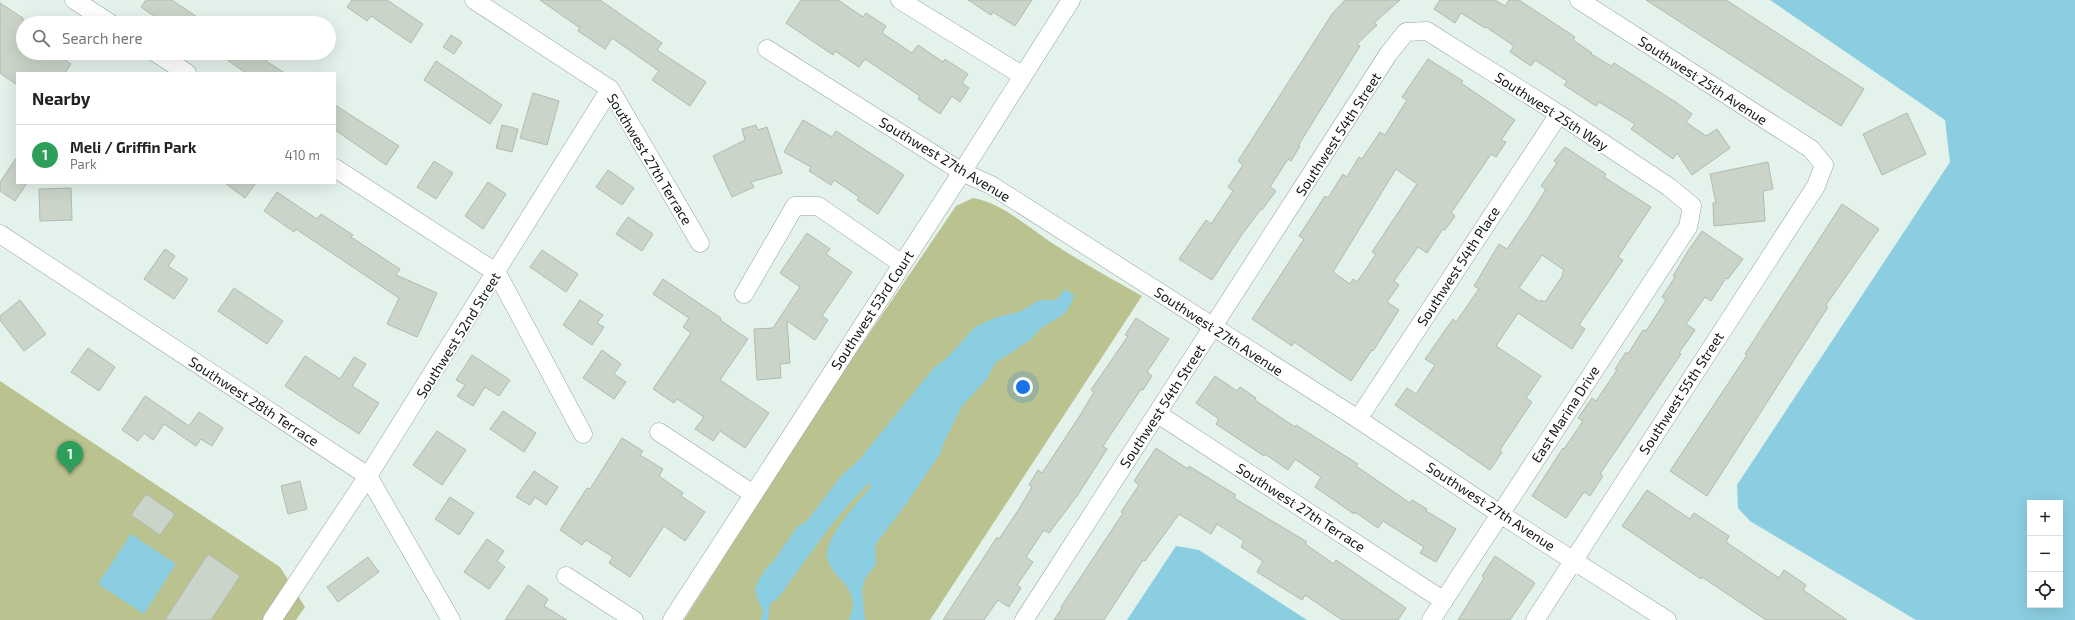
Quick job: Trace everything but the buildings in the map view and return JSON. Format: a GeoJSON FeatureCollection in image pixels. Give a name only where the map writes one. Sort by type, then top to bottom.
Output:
{"type":"FeatureCollection","features":[{"type":"Feature","properties":{"kind":"street"},"geometry":{"type":"LineString","coordinates":[[74,0],[99,16]]}},
{"type":"Feature","properties":{"kind":"street","name":"Southwest 27th Terrace"},"geometry":{"type":"LineString","coordinates":[[474,0],[610,90],[700,243]]}},
{"type":"Feature","properties":{"kind":"street"},"geometry":{"type":"LineString","coordinates":[[900,0],[1023,76]]}},
{"type":"Feature","properties":{"kind":"street","name":"Southwest 53rd Court"},"geometry":{"type":"LineString","coordinates":[[672,620],[962,172],[1071,0]]}},
{"type":"Feature","properties":{"kind":"street","name":"Southwest 25th Avenue"},"geometry":{"type":"LineString","coordinates":[[1578,0],[1811,149],[1824,165]]}},
{"type":"Feature","properties":{"kind":"street","name":"Southwest 25th Way"},"geometry":{"type":"LineString","coordinates":[[1406,32],[1427,31],[1559,114],[1669,187],[1692,206]]}},
{"type":"Feature","properties":{"kind":"street","name":"Southwest 54th Street"},"geometry":{"type":"LineString","coordinates":[[1024,620],[1389,53],[1406,32]]}},
{"type":"Feature","properties":{"kind":"street","name":"Southwest 27th Avenue"},"geometry":{"type":"LineString","coordinates":[[767,49],[962,172],[991,185],[1358,419],[1500,514],[1574,559],[1666,620]]}},
{"type":"Feature","properties":{"kind":"street"},"geometry":{"type":"LineString","coordinates":[[167,60],[186,72]]}},
{"type":"Feature","properties":{"kind":"street","name":"Southwest 52nd Street"},"geometry":{"type":"LineString","coordinates":[[272,620],[368,476],[497,273],[610,90]]}},
{"type":"Feature","properties":{"kind":"street","name":"Southwest 54th Place"},"geometry":{"type":"LineString","coordinates":[[1358,419],[1559,114]]}},
{"type":"Feature","properties":{"kind":"street","name":"Southwest 55th Street"},"geometry":{"type":"LineString","coordinates":[[1535,620],[1816,186],[1824,165]]}},
{"type":"Feature","properties":{"kind":"street"},"geometry":{"type":"LineString","coordinates":[[336,169],[497,273],[583,434]]}},
{"type":"Feature","properties":{"kind":"street"},"geometry":{"type":"LineString","coordinates":[[744,294],[795,206],[818,206],[902,264]]}},
{"type":"Feature","properties":{"kind":"street","name":"East Marina Drive"},"geometry":{"type":"LineString","coordinates":[[1431,620],[1688,227],[1692,206]]}},
{"type":"Feature","properties":{"kind":"street","name":"Southwest 28th Terrace"},"geometry":{"type":"LineString","coordinates":[[0,234],[368,476],[451,620]]}},
{"type":"Feature","properties":{"kind":"street","name":"Southwest 27th Terrace"},"geometry":{"type":"LineString","coordinates":[[1158,414],[1444,600]]}},
{"type":"Feature","properties":{"kind":"street"},"geometry":{"type":"LineString","coordinates":[[659,432],[753,494]]}},
{"type":"Feature","properties":{"kind":"street"},"geometry":{"type":"LineString","coordinates":[[566,576],[634,620]]}},
{"type":"Feature","properties":{"kind":"green space"},"geometry":{"type":"Polygon","coordinates":[[[973,198],[1004,210],[1063,250],[1142,296],[930,620],[684,620],[826,397],[956,206],[973,198]]]}},
{"type":"Feature","properties":{"kind":"green space"},"geometry":{"type":"Polygon","coordinates":[[[0,381],[280,567],[305,607],[296,620],[0,620],[0,381]]]}},
{"type":"Feature","properties":{"kind":"water"},"geometry":{"type":"Polygon","coordinates":[[[1770,0],[2075,0],[2075,620],[1916,620],[1750,521],[1738,508],[1737,485],[1950,162],[1945,120],[1770,0]]]}},
{"type":"Feature","properties":{"kind":"water"},"geometry":{"type":"Polygon","coordinates":[[[1065,289],[1074,295],[1071,304],[1064,314],[1041,328],[1030,340],[995,363],[987,379],[962,406],[944,442],[941,452],[904,507],[875,545],[876,564],[865,579],[862,589],[865,620],[849,620],[852,608],[852,598],[849,590],[833,571],[827,556],[831,539],[851,510],[871,487],[869,483],[832,524],[778,598],[770,604],[768,620],[761,620],[763,610],[758,601],[755,589],[759,579],[767,567],[773,562],[797,527],[807,521],[842,475],[859,460],[933,369],[948,357],[975,327],[994,318],[1022,311],[1039,300],[1056,300],[1065,289]]]}},
{"type":"Feature","properties":{"kind":"water"},"geometry":{"type":"Polygon","coordinates":[[[131,534],[176,564],[144,614],[98,584],[131,534]]]}},
{"type":"Feature","properties":{"kind":"water"},"geometry":{"type":"Polygon","coordinates":[[[1176,546],[1199,550],[1307,620],[1127,620],[1176,546]]]}},
{"type":"Feature","properties":{"kind":"place","name":"Meli / Griffin Park"},"geometry":{"type":"Point","coordinates":[70,474]}}]}
